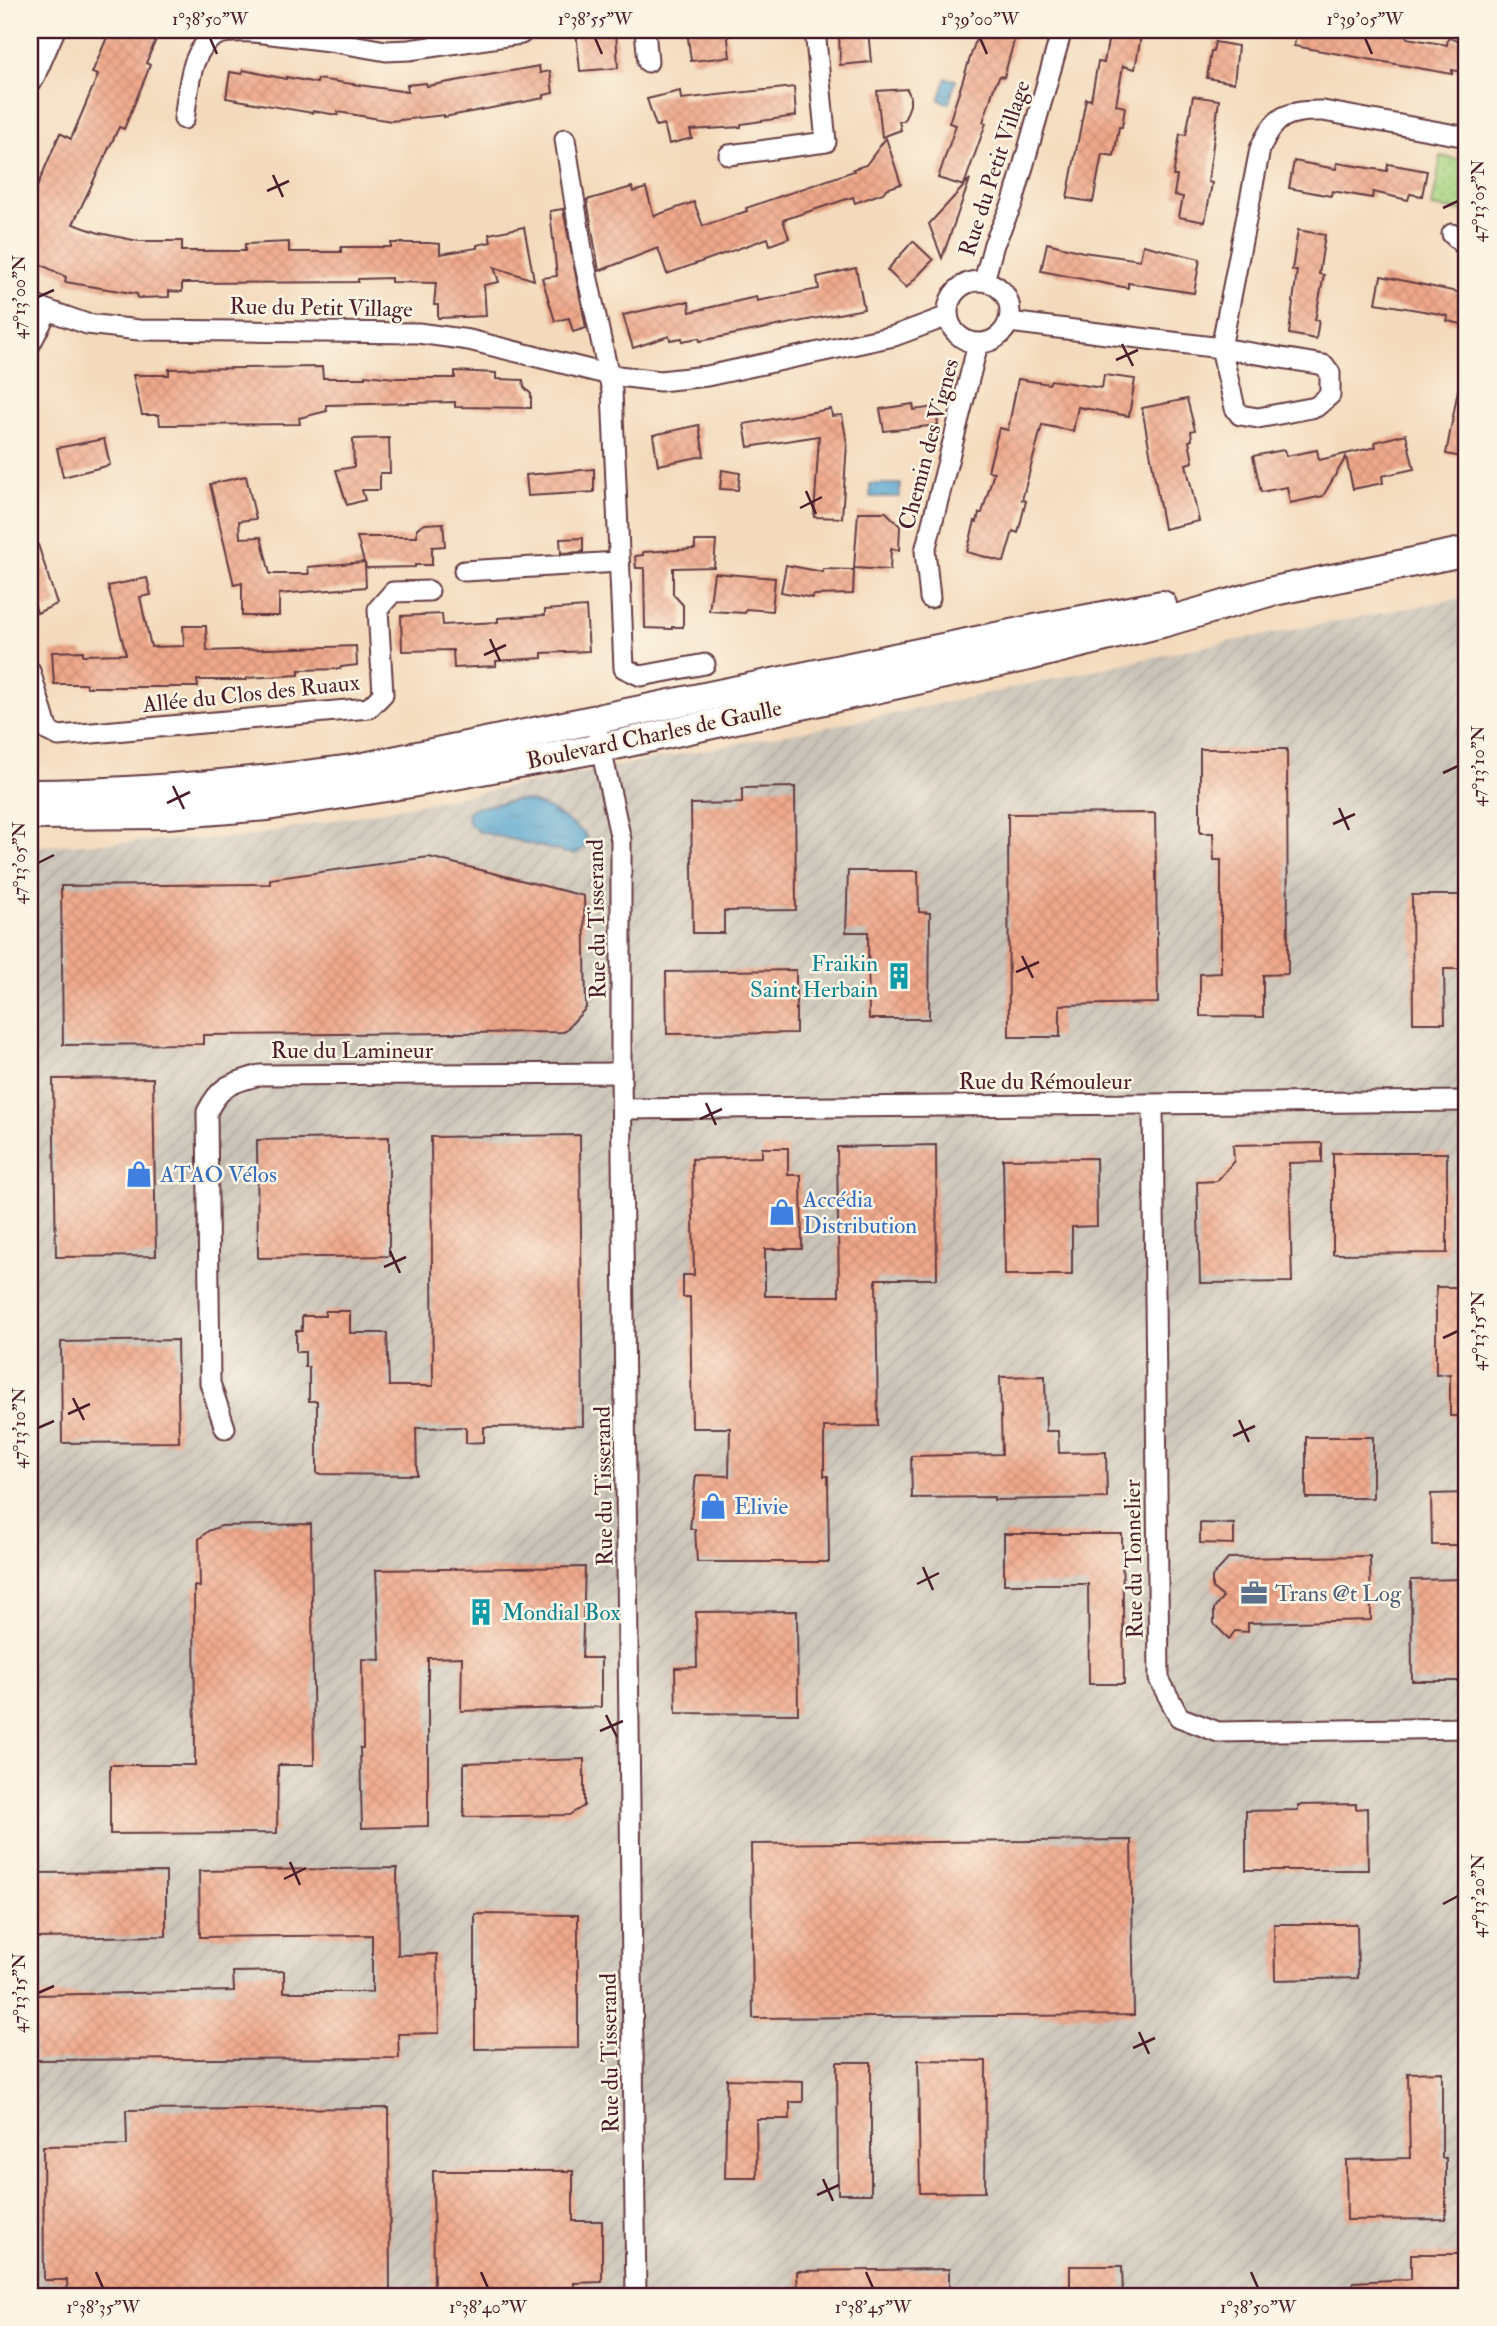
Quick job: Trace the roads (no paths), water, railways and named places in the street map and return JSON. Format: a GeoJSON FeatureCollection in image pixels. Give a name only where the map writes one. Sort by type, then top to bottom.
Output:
{"type":"FeatureCollection","features":[{"type":"Feature","properties":{"kind":"street"},"geometry":{"type":"LineString","coordinates":[[30,76],[50,30]]}},
{"type":"Feature","properties":{"kind":"street"},"geometry":{"type":"LineString","coordinates":[[645,30],[648,62]]}},
{"type":"Feature","properties":{"kind":"street"},"geometry":{"type":"LineString","coordinates":[[729,155],[825,142],[815,30]]}},
{"type":"Feature","properties":{"kind":"street","name":"Rue du Petit Village"},"geometry":{"type":"LineString","coordinates":[[984,281],[994,244],[1013,202],[1062,30]]}},
{"type":"Feature","properties":{"kind":"street"},"geometry":{"type":"LineString","coordinates":[[184,120],[194,65],[202,48],[217,36],[234,31],[256,31],[386,51],[521,34]]}},
{"type":"Feature","properties":{"kind":"street"},"geometry":{"type":"LineString","coordinates":[[1009,322],[1221,348],[1324,365],[1330,373],[1330,395],[1316,407],[1258,418],[1240,415],[1221,348],[1259,149],[1269,129],[1282,117],[1303,110],[1323,111],[1467,136]]}},
{"type":"Feature","properties":{"kind":"street"},"geometry":{"type":"LineString","coordinates":[[565,139],[583,256],[610,375],[624,668],[640,676],[705,664]]}},
{"type":"Feature","properties":{"kind":"street"},"geometry":{"type":"LineString","coordinates":[[1452,234],[1467,248]]}},
{"type":"Feature","properties":{"kind":"street"},"geometry":{"type":"LineString","coordinates":[[984,281],[1004,293],[1010,304],[1009,322],[998,338],[978,344],[962,340],[953,331],[947,307],[951,296],[960,287],[971,282],[984,281]]}},
{"type":"Feature","properties":{"kind":"street"},"geometry":{"type":"LineString","coordinates":[[30,345],[39,308]]}},
{"type":"Feature","properties":{"kind":"street","name":"Rue du Petit Village"},"geometry":{"type":"LineString","coordinates":[[39,308],[87,324],[139,330],[418,332],[469,340],[610,375],[660,381],[707,376],[894,336],[948,316]]}},
{"type":"Feature","properties":{"kind":"street","name":"Chemin des Vignes"},"geometry":{"type":"LineString","coordinates":[[930,598],[925,551],[978,344]]}},
{"type":"Feature","properties":{"kind":"street","name":"Boulevard Charles de Gaulle"},"geometry":{"type":"LineString","coordinates":[[30,815],[167,814],[267,806],[411,783],[601,748],[1032,654],[1162,623],[1269,592],[1467,551]]}},
{"type":"Feature","properties":{"kind":"street"},"geometry":{"type":"LineString","coordinates":[[464,571],[620,562]]}},
{"type":"Feature","properties":{"kind":"street","name":"Allée du Clos des Ruaux"},"geometry":{"type":"LineString","coordinates":[[30,671],[48,731],[60,736],[369,708],[383,694],[378,609],[393,592],[429,591]]}},
{"type":"Feature","properties":{"kind":"street","name":"Boulevard Charles de Gaulle"},"geometry":{"type":"LineString","coordinates":[[30,794],[96,794],[246,783],[359,768],[1058,624],[1172,603],[1269,592]]}},
{"type":"Feature","properties":{"kind":"street","name":"Rue du Tisserand"},"geometry":{"type":"LineString","coordinates":[[596,720],[621,840],[621,1073],[636,2296]]}},
{"type":"Feature","properties":{"kind":"street","name":"Rue du Lamineur"},"geometry":{"type":"LineString","coordinates":[[225,1428],[210,1383],[206,1112],[215,1094],[227,1085],[260,1074],[621,1073]]}},
{"type":"Feature","properties":{"kind":"street","name":"Rue du Rémouleur"},"geometry":{"type":"LineString","coordinates":[[623,1109],[1467,1101]]}},
{"type":"Feature","properties":{"kind":"street","name":"Rue du Tonnelier"},"geometry":{"type":"LineString","coordinates":[[1153,1105],[1159,1679],[1179,1717],[1218,1732],[1467,1728]]}},
{"type":"Feature","properties":{"kind":"water"},"geometry":{"type":"Polygon","coordinates":[[[946,78],[956,80],[949,103],[939,100],[946,78]]]}},
{"type":"Feature","properties":{"kind":"water"},"geometry":{"type":"Polygon","coordinates":[[[870,484],[900,484],[900,497],[870,497],[870,484]]]}},
{"type":"Feature","properties":{"kind":"water"},"geometry":{"type":"Polygon","coordinates":[[[517,800],[536,803],[560,816],[583,832],[587,838],[585,847],[576,854],[567,853],[478,831],[467,821],[468,812],[474,808],[517,800]]]}},
{"type":"Feature","properties":{"kind":"place","name":"Fraikin Saint Herbain"},"geometry":{"type":"Point","coordinates":[899,976]}},
{"type":"Feature","properties":{"kind":"place","name":"ATAO Vélos"},"geometry":{"type":"Point","coordinates":[139,1174]}},
{"type":"Feature","properties":{"kind":"place","name":"Accédia Distribution"},"geometry":{"type":"Point","coordinates":[782,1212]}},
{"type":"Feature","properties":{"kind":"place","name":"Elivie"},"geometry":{"type":"Point","coordinates":[713,1506]}},
{"type":"Feature","properties":{"kind":"place","name":"Trans @t Log"},"geometry":{"type":"Point","coordinates":[1254,1593]}},
{"type":"Feature","properties":{"kind":"place","name":"Mondial Box"},"geometry":{"type":"Point","coordinates":[481,1612]}}]}
